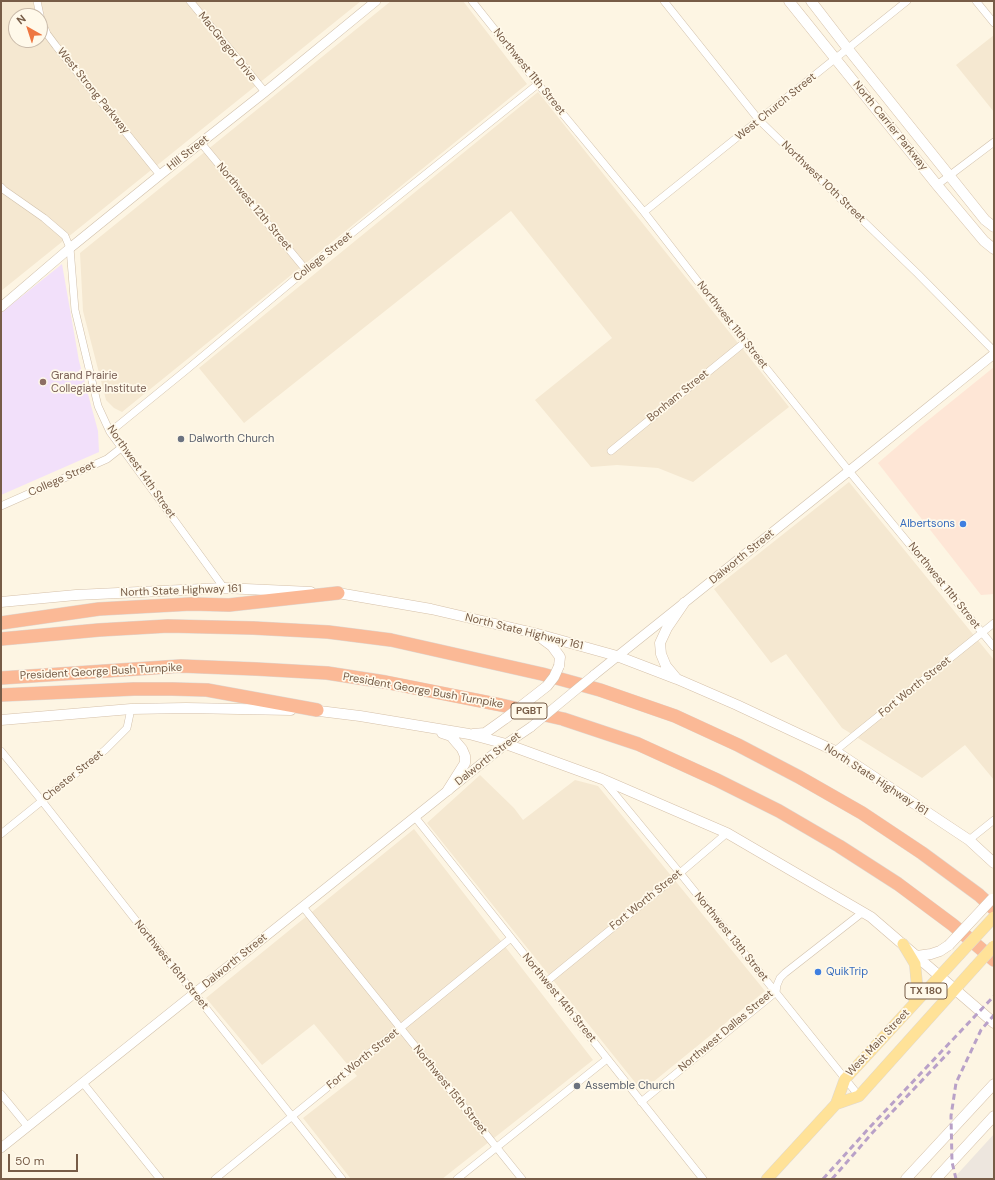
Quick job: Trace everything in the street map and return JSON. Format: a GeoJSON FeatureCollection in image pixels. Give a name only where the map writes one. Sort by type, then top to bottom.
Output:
{"type":"FeatureCollection","features":[{"type":"Feature","properties":{"kind":"highway"},"geometry":{"type":"LineString","coordinates":[[1,623],[99,609],[191,604],[229,605],[338,593]]}},
{"type":"Feature","properties":{"kind":"highway"},"geometry":{"type":"LineString","coordinates":[[1,640],[99,630],[168,626],[328,632],[391,640],[542,674],[600,690],[675,716],[738,745],[800,777],[862,813],[922,853],[979,895],[993,901]]}},
{"type":"Feature","properties":{"kind":"highway","name":"President George Bush Turnpike"},"geometry":{"type":"LineString","coordinates":[[1,678],[181,666],[256,668],[327,673],[385,682],[563,719],[638,744],[717,780],[779,811],[839,846],[898,884],[953,925],[994,960]]}},
{"type":"Feature","properties":{"kind":"highway"},"geometry":{"type":"LineString","coordinates":[[1,696],[134,689],[206,690],[317,710]]}},
{"type":"Feature","properties":{"kind":"main road","name":"North Carrier Parkway"},"geometry":{"type":"LineString","coordinates":[[789,1],[937,185],[984,241],[994,248]]}},
{"type":"Feature","properties":{"kind":"main road","name":"North Carrier Parkway"},"geometry":{"type":"LineString","coordinates":[[812,1],[848,49],[985,220],[994,227]]}},
{"type":"Feature","properties":{"kind":"main road","name":"North State Highway 161"},"geometry":{"type":"LineString","coordinates":[[1,602],[76,595],[224,588],[338,593],[431,609],[534,633],[617,656],[677,679],[737,705],[835,752],[969,840],[993,864]]}},
{"type":"Feature","properties":{"kind":"main road"},"geometry":{"type":"LineString","coordinates":[[677,679],[666,666],[661,654],[660,643],[667,628],[684,603]]}},
{"type":"Feature","properties":{"kind":"main road"},"geometry":{"type":"LineString","coordinates":[[469,734],[485,733],[547,686],[554,677],[559,666],[560,657],[552,646],[534,633]]}},
{"type":"Feature","properties":{"kind":"main road"},"geometry":{"type":"LineString","coordinates":[[1,720],[131,709],[186,708],[317,710],[469,734],[506,744],[602,779],[727,833],[871,917],[994,1023]]}},
{"type":"Feature","properties":{"kind":"main road"},"geometry":{"type":"LineString","coordinates":[[435,729],[451,736],[462,749],[465,756],[465,763],[448,790]]}},
{"type":"Feature","properties":{"kind":"main road"},"geometry":{"type":"LineString","coordinates":[[916,956],[940,951],[949,945],[993,901]]}},
{"type":"Feature","properties":{"kind":"main road","name":"West Main Street"},"geometry":{"type":"LineString","coordinates":[[767,1179],[836,1104],[845,1079],[994,917]]}},
{"type":"Feature","properties":{"kind":"main road"},"geometry":{"type":"LineString","coordinates":[[903,944],[915,964],[917,985],[914,1004]]}},
{"type":"Feature","properties":{"kind":"main road","name":"West Main Street"},"geometry":{"type":"LineString","coordinates":[[836,1104],[859,1096],[994,946]]}},
{"type":"Feature","properties":{"kind":"main road"},"geometry":{"type":"LineString","coordinates":[[906,1179],[994,1084]]}},
{"type":"Feature","properties":{"kind":"main road"},"geometry":{"type":"LineString","coordinates":[[936,1179],[994,1116]]}},
{"type":"Feature","properties":{"kind":"street","name":"West Strong Parkway"},"geometry":{"type":"LineString","coordinates":[[37,1],[47,34],[160,175]]}},
{"type":"Feature","properties":{"kind":"street","name":"MacGregor Drive"},"geometry":{"type":"LineString","coordinates":[[190,1],[265,92]]}},
{"type":"Feature","properties":{"kind":"street","name":"Hill Street"},"geometry":{"type":"LineString","coordinates":[[1,307],[70,248],[265,92],[366,4],[376,1]]}},
{"type":"Feature","properties":{"kind":"street","name":"Northwest 11th Street"},"geometry":{"type":"LineString","coordinates":[[472,1],[538,84],[644,212],[745,342],[849,471],[994,647]]}},
{"type":"Feature","properties":{"kind":"street","name":"Northwest 10th Street"},"geometry":{"type":"LineString","coordinates":[[664,1],[759,120],[918,274],[994,351]]}},
{"type":"Feature","properties":{"kind":"street","name":"West Church Street"},"geometry":{"type":"LineString","coordinates":[[644,212],[907,1]]}},
{"type":"Feature","properties":{"kind":"street"},"geometry":{"type":"LineString","coordinates":[[976,1],[994,23]]}},
{"type":"Feature","properties":{"kind":"street","name":"College Street"},"geometry":{"type":"LineString","coordinates":[[110,432],[306,270],[538,84]]}},
{"type":"Feature","properties":{"kind":"street"},"geometry":{"type":"LineString","coordinates":[[937,185],[994,142]]}},
{"type":"Feature","properties":{"kind":"street","name":"Northwest 12th Street"},"geometry":{"type":"LineString","coordinates":[[201,143],[306,270]]}},
{"type":"Feature","properties":{"kind":"street","name":"Northwest 14th Street"},"geometry":{"type":"LineString","coordinates":[[1,187],[44,218],[65,236],[70,248],[75,310],[98,406],[110,432],[224,588]]}},
{"type":"Feature","properties":{"kind":"street","name":"Bonham Street"},"geometry":{"type":"LineString","coordinates":[[611,451],[745,342]]}},
{"type":"Feature","properties":{"kind":"street","name":"Dalworth Street"},"geometry":{"type":"LineString","coordinates":[[1,1148],[414,817],[506,744],[531,727],[617,656],[994,354]]}},
{"type":"Feature","properties":{"kind":"street","name":"College Street"},"geometry":{"type":"LineString","coordinates":[[1,506],[107,458],[122,448]]}},
{"type":"Feature","properties":{"kind":"street","name":"Fort Worth Street"},"geometry":{"type":"LineString","coordinates":[[835,752],[994,623]]}},
{"type":"Feature","properties":{"kind":"street","name":"Chester Street"},"geometry":{"type":"LineString","coordinates":[[1,834],[105,750],[127,728],[131,709]]}},
{"type":"Feature","properties":{"kind":"street","name":"Northwest 16th Street"},"geometry":{"type":"LineString","coordinates":[[1,751],[342,1179]]}},
{"type":"Feature","properties":{"kind":"street","name":"Northwest 13th Street"},"geometry":{"type":"LineString","coordinates":[[602,779],[680,873],[859,1096]]}},
{"type":"Feature","properties":{"kind":"street","name":"Northwest 14th Street"},"geometry":{"type":"LineString","coordinates":[[414,817],[703,1179]]}},
{"type":"Feature","properties":{"kind":"street"},"geometry":{"type":"LineString","coordinates":[[969,840],[994,820]]}},
{"type":"Feature","properties":{"kind":"street","name":"Fort Worth Street"},"geometry":{"type":"LineString","coordinates":[[546,982],[727,833]]}},
{"type":"Feature","properties":{"kind":"street","name":"Northwest 15th Street"},"geometry":{"type":"LineString","coordinates":[[303,907],[522,1179]]}},
{"type":"Feature","properties":{"kind":"street","name":"Northwest Dallas Street"},"geometry":{"type":"LineString","coordinates":[[641,1102],[776,992],[780,978],[863,912]]}},
{"type":"Feature","properties":{"kind":"street","name":"Fort Worth Street"},"geometry":{"type":"LineString","coordinates":[[215,1179],[511,938]]}},
{"type":"Feature","properties":{"kind":"street"},"geometry":{"type":"LineString","coordinates":[[457,1179],[607,1059]]}},
{"type":"Feature","properties":{"kind":"street"},"geometry":{"type":"LineString","coordinates":[[83,1083],[160,1179]]}},
{"type":"Feature","properties":{"kind":"street"},"geometry":{"type":"LineString","coordinates":[[1,1094],[28,1127]]}},
{"type":"Feature","properties":{"kind":"shaded area"},"geometry":{"type":"Polygon","coordinates":[[[1,1],[361,1],[1,291],[1,1]]]}},
{"type":"Feature","properties":{"kind":"shaded area"},"geometry":{"type":"Polygon","coordinates":[[[391,1],[463,1],[527,84],[122,412],[114,408],[106,400],[83,311],[80,253],[391,1]]]}},
{"type":"Feature","properties":{"kind":"shaded area"},"geometry":{"type":"Polygon","coordinates":[[[994,35],[994,112],[956,65],[994,35]]]}},
{"type":"Feature","properties":{"kind":"shaded area"},"geometry":{"type":"Polygon","coordinates":[[[538,92],[789,407],[693,482],[658,468],[617,465],[591,467],[535,400],[612,338],[511,211],[244,423],[199,368],[538,92]]]}},
{"type":"Feature","properties":{"kind":"shaded area","name":"Grand Prairie Collegiate Institute"},"geometry":{"type":"Polygon","coordinates":[[[62,264],[79,361],[98,431],[99,452],[1,495],[1,313],[62,264]]]}},
{"type":"Feature","properties":{"kind":"shaded area","name":"Albertsons"},"geometry":{"type":"Polygon","coordinates":[[[994,367],[994,594],[981,595],[878,463],[994,367]]]}},
{"type":"Feature","properties":{"kind":"shaded area"},"geometry":{"type":"Polygon","coordinates":[[[849,482],[994,660],[994,780],[965,745],[922,778],[842,728],[786,654],[771,663],[714,589],[849,482]]]}},
{"type":"Feature","properties":{"kind":"shaded area"},"geometry":{"type":"Polygon","coordinates":[[[480,775],[514,808],[523,820],[575,780],[598,786],[765,991],[642,1091],[427,823],[480,775]]]}},
{"type":"Feature","properties":{"kind":"shaded area"},"geometry":{"type":"Polygon","coordinates":[[[414,829],[593,1060],[442,1179],[351,1179],[303,1118],[357,1076],[314,1024],[262,1065],[206,998],[414,829]]]}},
{"type":"Feature","properties":{"kind":"shaded area"},"geometry":{"type":"Polygon","coordinates":[[[994,1134],[994,1179],[953,1179],[994,1134]]]}},
{"type":"Feature","properties":{"kind":"railway"},"geometry":{"type":"LineString","coordinates":[[823,1179],[994,996]]}},
{"type":"Feature","properties":{"kind":"railway"},"geometry":{"type":"LineString","coordinates":[[956,1179],[952,1162],[951,1116],[956,1083],[981,1030],[994,1015]]}},
{"type":"Feature","properties":{"kind":"railway"},"geometry":{"type":"LineString","coordinates":[[832,1179],[874,1131],[950,1051]]}},
{"type":"Feature","properties":{"kind":"place","name":"Grand Prairie Collegiate Institute"},"geometry":{"type":"Point","coordinates":[43,382]}},
{"type":"Feature","properties":{"kind":"place","name":"Dalworth Church"},"geometry":{"type":"Point","coordinates":[181,439]}},
{"type":"Feature","properties":{"kind":"place","name":"Albertsons"},"geometry":{"type":"Point","coordinates":[963,524]}},
{"type":"Feature","properties":{"kind":"place","name":"QuikTrip"},"geometry":{"type":"Point","coordinates":[818,972]}},
{"type":"Feature","properties":{"kind":"place","name":"Assemble Church"},"geometry":{"type":"Point","coordinates":[577,1086]}}]}
